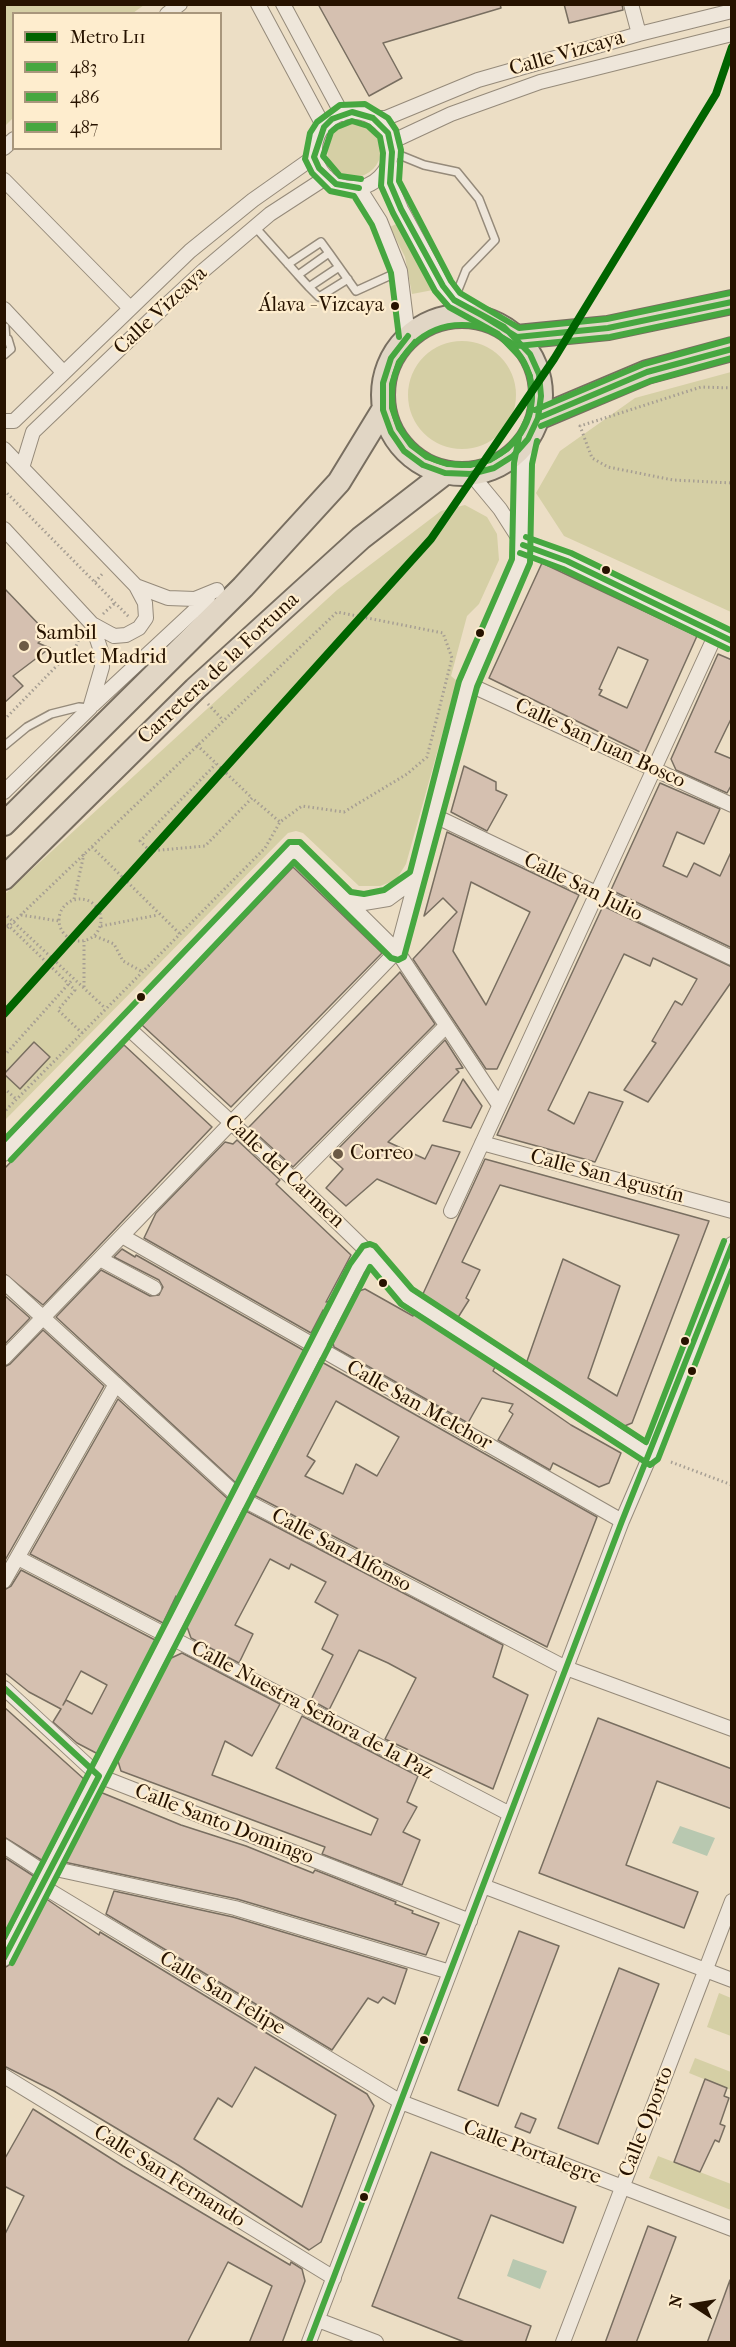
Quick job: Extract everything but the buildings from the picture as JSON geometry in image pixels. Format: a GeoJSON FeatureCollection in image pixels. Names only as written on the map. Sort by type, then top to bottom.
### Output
{"type":"FeatureCollection","features":[{"type":"Feature","properties":{"kind":"main road"},"geometry":{"type":"LineString","coordinates":[[517,337],[608,328],[732,302]]}},
{"type":"Feature","properties":{"kind":"main road"},"geometry":{"type":"LineString","coordinates":[[469,315],[490,320],[517,337],[530,354],[539,374],[542,396],[538,418],[528,439],[513,456],[494,468],[471,474],[445,473],[423,465],[404,451],[391,432],[383,410],[383,383],[391,358],[408,336],[426,324],[447,316],[469,315]]}},
{"type":"Feature","properties":{"kind":"main road"},"geometry":{"type":"LineString","coordinates":[[538,418],[647,372],[732,349]]}},
{"type":"Feature","properties":{"kind":"main road","name":"Carretera de la Fortuna"},"geometry":{"type":"LineString","coordinates":[[4,824],[243,587],[339,482],[383,410]]}},
{"type":"Feature","properties":{"kind":"main road","name":"Carretera de la Fortuna"},"geometry":{"type":"LineString","coordinates":[[4,878],[195,689],[389,514],[445,473]]}},
{"type":"Feature","properties":{"kind":"street"},"geometry":{"type":"LineString","coordinates":[[258,4],[324,127]]}},
{"type":"Feature","properties":{"kind":"street"},"geometry":{"type":"LineString","coordinates":[[283,4],[342,114]]}},
{"type":"Feature","properties":{"kind":"street"},"geometry":{"type":"LineString","coordinates":[[631,4],[639,34]]}},
{"type":"Feature","properties":{"kind":"street","name":"Calle Vizcaya"},"geometry":{"type":"LineString","coordinates":[[373,117],[386,118],[478,80],[639,34],[732,11]]}},
{"type":"Feature","properties":{"kind":"street","name":"Calle Vizcaya"},"geometry":{"type":"LineString","coordinates":[[391,152],[451,114],[540,82],[732,34]]}},
{"type":"Feature","properties":{"kind":"street"},"geometry":{"type":"LineString","coordinates":[[391,152],[378,179],[359,188],[336,184],[319,168],[314,156],[324,127],[342,114],[352,112],[373,117],[381,124],[391,152],[390,183],[401,209],[443,286],[454,300],[490,320]]}},
{"type":"Feature","properties":{"kind":"street","name":"Calle Vizcaya"},"geometry":{"type":"LineString","coordinates":[[4,421],[14,421],[130,308],[217,229],[314,156]]}},
{"type":"Feature","properties":{"kind":"street","name":"Calle Vizcaya"},"geometry":{"type":"LineString","coordinates":[[22,468],[33,432],[204,270],[255,227],[327,177]]}},
{"type":"Feature","properties":{"kind":"street"},"geometry":{"type":"LineString","coordinates":[[4,180],[130,308]]}},
{"type":"Feature","properties":{"kind":"street"},"geometry":{"type":"LineString","coordinates":[[359,188],[380,221],[400,271],[408,336]]}},
{"type":"Feature","properties":{"kind":"street"},"geometry":{"type":"LineString","coordinates":[[7,321],[63,372]]}},
{"type":"Feature","properties":{"kind":"street"},"geometry":{"type":"LineString","coordinates":[[4,1358],[397,951],[435,816],[468,684],[521,561],[523,463],[528,439]]}},
{"type":"Feature","properties":{"kind":"street"},"geometry":{"type":"LineString","coordinates":[[4,449],[136,586],[145,603],[146,618],[139,628],[126,635],[114,636],[92,624],[4,529]]}},
{"type":"Feature","properties":{"kind":"street"},"geometry":{"type":"LineString","coordinates":[[471,474],[500,509],[523,545],[567,561],[732,641]]}},
{"type":"Feature","properties":{"kind":"street"},"geometry":{"type":"LineString","coordinates":[[136,586],[168,598],[195,599],[217,590],[243,587]]}},
{"type":"Feature","properties":{"kind":"street"},"geometry":{"type":"LineString","coordinates":[[4,792],[217,590]]}},
{"type":"Feature","properties":{"kind":"street"},"geometry":{"type":"LineString","coordinates":[[90,708],[102,667],[101,651],[92,624]]}},
{"type":"Feature","properties":{"kind":"street"},"geometry":{"type":"LineString","coordinates":[[451,1211],[716,634]]}},
{"type":"Feature","properties":{"kind":"street","name":"Calle San Juan Bosco"},"geometry":{"type":"LineString","coordinates":[[468,684],[732,805]]}},
{"type":"Feature","properties":{"kind":"street","name":"Calle San Julio"},"geometry":{"type":"LineString","coordinates":[[435,816],[732,958]]}},
{"type":"Feature","properties":{"kind":"street"},"geometry":{"type":"LineString","coordinates":[[4,1154],[294,849],[397,951],[499,1106]]}},
{"type":"Feature","properties":{"kind":"street"},"geometry":{"type":"LineString","coordinates":[[346,901],[364,903],[388,899],[418,877]]}},
{"type":"Feature","properties":{"kind":"street"},"geometry":{"type":"LineString","coordinates":[[294,1180],[446,1026]]}},
{"type":"Feature","properties":{"kind":"street","name":"Calle del Carmen"},"geometry":{"type":"LineString","coordinates":[[127,1027],[294,1180],[369,1253],[406,1296],[650,1456]]}},
{"type":"Feature","properties":{"kind":"street","name":"Calle San Agustín"},"geometry":{"type":"LineString","coordinates":[[482,1143],[732,1211]]}},
{"type":"Feature","properties":{"kind":"street","name":"Calle San Melchor"},"geometry":{"type":"LineString","coordinates":[[122,1236],[622,1521]]}},
{"type":"Feature","properties":{"kind":"street"},"geometry":{"type":"LineString","coordinates":[[309,2343],[622,1521],[650,1456],[732,1244]]}},
{"type":"Feature","properties":{"kind":"street"},"geometry":{"type":"LineString","coordinates":[[4,1959],[358,1268],[369,1253]]}},
{"type":"Feature","properties":{"kind":"street"},"geometry":{"type":"LineString","coordinates":[[100,1259],[154,1288]]}},
{"type":"Feature","properties":{"kind":"street","name":"Calle San Alfonso"},"geometry":{"type":"LineString","coordinates":[[4,1282],[240,1498],[566,1668],[732,1729]]}},
{"type":"Feature","properties":{"kind":"street"},"geometry":{"type":"LineString","coordinates":[[4,1581],[116,1384]]}},
{"type":"Feature","properties":{"kind":"street","name":"Calle Nuestra Señora de la Paz"},"geometry":{"type":"LineString","coordinates":[[18,1558],[510,1814]]}},
{"type":"Feature","properties":{"kind":"street","name":"Calle Santo Domingo"},"geometry":{"type":"LineString","coordinates":[[4,1688],[99,1776],[470,1921]]}},
{"type":"Feature","properties":{"kind":"street","name":"Calle San Felipe"},"geometry":{"type":"LineString","coordinates":[[4,1846],[47,1876],[401,2102]]}},
{"type":"Feature","properties":{"kind":"street"},"geometry":{"type":"LineString","coordinates":[[47,1876],[234,1908],[450,1972]]}},
{"type":"Feature","properties":{"kind":"street"},"geometry":{"type":"LineString","coordinates":[[483,1886],[732,1980]]}},
{"type":"Feature","properties":{"kind":"street","name":"Calle Oporto"},"geometry":{"type":"LineString","coordinates":[[563,2343],[732,1901]]}},
{"type":"Feature","properties":{"kind":"street","name":"Calle San Fernando"},"geometry":{"type":"LineString","coordinates":[[4,2076],[334,2278]]}},
{"type":"Feature","properties":{"kind":"street","name":"Calle Portalegre"},"geometry":{"type":"LineString","coordinates":[[401,2102],[732,2229]]}},
{"type":"Feature","properties":{"kind":"street"},"geometry":{"type":"LineString","coordinates":[[318,2320],[376,2343]]}},
{"type":"Feature","properties":{"kind":"lane"},"geometry":{"type":"LineString","coordinates":[[391,152],[423,165],[457,172],[479,199],[495,240],[466,270],[454,300]]}},
{"type":"Feature","properties":{"kind":"lane"},"geometry":{"type":"LineString","coordinates":[[255,227],[319,297],[348,279]]}},
{"type":"Feature","properties":{"kind":"lane"},"geometry":{"type":"LineString","coordinates":[[288,264],[321,242],[356,291],[400,271]]}},
{"type":"Feature","properties":{"kind":"lane"},"geometry":{"type":"LineString","coordinates":[[298,275],[329,253]]}},
{"type":"Feature","properties":{"kind":"lane"},"geometry":{"type":"LineString","coordinates":[[309,287],[339,267]]}},
{"type":"Feature","properties":{"kind":"lane"},"geometry":{"type":"LineString","coordinates":[[4,355],[11,349],[6,340],[7,321]]}},
{"type":"Feature","properties":{"kind":"lane"},"geometry":{"type":"LineString","coordinates":[[4,746],[27,727],[51,714],[79,707],[90,708]]}},
{"type":"Feature","properties":{"kind":"path"},"geometry":{"type":"LineString","coordinates":[[732,388],[701,387],[580,426],[592,458],[608,467],[673,480],[732,483]]}},
{"type":"Feature","properties":{"kind":"path"},"geometry":{"type":"LineString","coordinates":[[4,490],[139,628]]}},
{"type":"Feature","properties":{"kind":"path"},"geometry":{"type":"LineString","coordinates":[[4,720],[76,646],[79,638],[92,624],[115,603]]}},
{"type":"Feature","properties":{"kind":"path"},"geometry":{"type":"LineString","coordinates":[[4,931],[337,612],[443,633],[452,658],[427,757],[407,774]]}},
{"type":"Feature","properties":{"kind":"path"},"geometry":{"type":"LineString","coordinates":[[195,689],[222,720]]}},
{"type":"Feature","properties":{"kind":"path"},"geometry":{"type":"LineString","coordinates":[[196,745],[280,822]]}},
{"type":"Feature","properties":{"kind":"path"},"geometry":{"type":"LineString","coordinates":[[150,851],[140,841],[216,764]]}},
{"type":"Feature","properties":{"kind":"path"},"geometry":{"type":"LineString","coordinates":[[97,907],[150,851],[205,846],[252,798]]}},
{"type":"Feature","properties":{"kind":"path"},"geometry":{"type":"LineString","coordinates":[[91,846],[180,934]]}},
{"type":"Feature","properties":{"kind":"path"},"geometry":{"type":"LineString","coordinates":[[74,899],[84,854]]}},
{"type":"Feature","properties":{"kind":"path"},"geometry":{"type":"LineString","coordinates":[[74,899],[87,899],[97,907],[101,916],[101,926],[94,936],[84,941],[72,939],[63,932],[59,921],[63,907],[74,899]]}},
{"type":"Feature","properties":{"kind":"path"},"geometry":{"type":"LineString","coordinates":[[4,913],[11,924],[75,990],[58,1010],[82,1033]]}},
{"type":"Feature","properties":{"kind":"path"},"geometry":{"type":"LineString","coordinates":[[21,915],[59,921]]}},
{"type":"Feature","properties":{"kind":"path"},"geometry":{"type":"LineString","coordinates":[[101,926],[159,915]]}},
{"type":"Feature","properties":{"kind":"path"},"geometry":{"type":"LineString","coordinates":[[4,921],[11,924],[106,1009]]}},
{"type":"Feature","properties":{"kind":"path"},"geometry":{"type":"LineString","coordinates":[[94,936],[114,944],[123,961],[143,972]]}},
{"type":"Feature","properties":{"kind":"path"},"geometry":{"type":"LineString","coordinates":[[84,941],[84,988]]}},
{"type":"Feature","properties":{"kind":"path"},"geometry":{"type":"LineString","coordinates":[[4,1056],[73,979]]}},
{"type":"Feature","properties":{"kind":"path"},"geometry":{"type":"LineString","coordinates":[[4,1112],[62,1054]]}},
{"type":"Feature","properties":{"kind":"path"},"geometry":{"type":"LineString","coordinates":[[6,1091],[16,1100]]}},
{"type":"Feature","properties":{"kind":"path"},"geometry":{"type":"LineString","coordinates":[[671,1462],[732,1485]]}},
{"type":"Feature","properties":{"kind":"shaded area"},"geometry":{"type":"Polygon","coordinates":[[[5,4],[144,5],[134,12],[12,12],[12,119],[5,126],[5,4]]]}},
{"type":"Feature","properties":{"kind":"shaded area"},"geometry":{"type":"Polygon","coordinates":[[[354,123],[364,125],[373,131],[379,140],[381,150],[379,160],[373,169],[364,175],[354,177],[344,175],[335,169],[329,160],[327,150],[329,140],[335,131],[344,125],[354,123]]]}},
{"type":"Feature","properties":{"kind":"shaded area"},"geometry":{"type":"Polygon","coordinates":[[[398,223],[433,290],[412,294],[405,257],[390,227],[398,223]]]}},
{"type":"Feature","properties":{"kind":"shaded area"},"geometry":{"type":"Polygon","coordinates":[[[462,341],[483,345],[500,357],[512,374],[516,395],[512,416],[500,433],[483,445],[462,449],[441,445],[424,433],[412,416],[408,395],[412,374],[424,357],[441,345],[462,341]]]}},
{"type":"Feature","properties":{"kind":"shaded area"},"geometry":{"type":"Polygon","coordinates":[[[732,372],[731,612],[564,536],[536,493],[560,451],[635,398],[732,372]]]}},
{"type":"Feature","properties":{"kind":"shaded area"},"geometry":{"type":"Polygon","coordinates":[[[465,505],[487,517],[497,534],[499,560],[479,604],[467,616],[451,676],[457,681],[406,864],[396,880],[380,886],[359,886],[303,833],[296,831],[288,833],[5,1120],[5,894],[337,590],[441,511],[465,505]]]}},
{"type":"Feature","properties":{"kind":"shaded area"},"geometry":{"type":"Polygon","coordinates":[[[680,1826],[715,1838],[707,1856],[672,1843],[680,1826]]]}},
{"type":"Feature","properties":{"kind":"shaded area"},"geometry":{"type":"Polygon","coordinates":[[[719,1993],[731,1998],[731,2036],[707,2027],[719,1993]]]}},
{"type":"Feature","properties":{"kind":"shaded area"},"geometry":{"type":"Polygon","coordinates":[[[695,2058],[731,2072],[731,2090],[689,2073],[695,2058]]]}},
{"type":"Feature","properties":{"kind":"shaded area"},"geometry":{"type":"Polygon","coordinates":[[[658,2156],[731,2184],[731,2210],[649,2178],[658,2156]]]}},
{"type":"Feature","properties":{"kind":"shaded area"},"geometry":{"type":"Polygon","coordinates":[[[513,2259],[547,2271],[540,2289],[507,2276],[513,2259]]]}},
{"type":"Feature","properties":{"kind":"metro line","name":"L11"},"geometry":{"type":"LineString","coordinates":[[4,1014],[431,539],[554,359],[716,94],[732,47]]}},
{"type":"Feature","properties":{"kind":"transit line","name":"487"},"geometry":{"type":"LineString","coordinates":[[399,337],[391,273],[372,225],[354,196],[330,191],[312,173],[305,159],[310,133],[317,122],[340,105],[365,104],[388,118],[396,130],[401,150],[399,181],[451,281],[460,293],[519,328],[607,319],[730,293]]}},
{"type":"Feature","properties":{"kind":"transit line","name":"483"},"geometry":{"type":"LineString","coordinates":[[359,188],[336,184],[319,168],[314,157],[324,127],[332,119],[352,112],[373,118],[388,133],[392,152],[390,183],[401,209],[443,286],[454,300],[504,327],[530,354],[539,374],[541,396],[538,418],[528,439],[513,456],[494,468],[471,474],[445,473],[423,465],[404,451],[391,432],[383,410],[383,383],[391,358],[408,336]]}},
{"type":"Feature","properties":{"kind":"transit line","name":"486"},"geometry":{"type":"LineString","coordinates":[[361,179],[340,176],[323,156],[331,132],[352,121],[368,126],[380,137],[383,153],[381,186],[435,291],[449,307],[498,334],[522,359],[530,376],[532,396],[529,415],[520,434],[507,449],[490,460],[470,465],[447,464],[427,457],[411,445],[399,428],[392,408],[392,384],[399,362],[415,342]]}},
{"type":"Feature","properties":{"kind":"transit line","name":"483"},"geometry":{"type":"LineString","coordinates":[[480,314],[517,337],[608,328],[732,302]]}},
{"type":"Feature","properties":{"kind":"transit line","name":"486"},"geometry":{"type":"LineString","coordinates":[[475,322],[517,346],[610,337],[732,311]]}},
{"type":"Feature","properties":{"kind":"transit line","name":"487"},"geometry":{"type":"LineString","coordinates":[[462,325],[489,330],[512,345],[527,368],[532,395],[527,422],[512,445],[489,460],[462,465],[435,460],[412,445],[397,422],[392,395],[397,368],[412,345],[435,330],[462,325]]}},
{"type":"Feature","properties":{"kind":"transit line","name":"487"},"geometry":{"type":"LineString","coordinates":[[535,410],[644,364],[730,340]]}},
{"type":"Feature","properties":{"kind":"transit line","name":"483"},"geometry":{"type":"LineString","coordinates":[[538,418],[647,372],[732,349]]}},
{"type":"Feature","properties":{"kind":"transit line","name":"486"},"geometry":{"type":"LineString","coordinates":[[541,426],[650,381],[732,358]]}},
{"type":"Feature","properties":{"kind":"transit line","name":"487"},"geometry":{"type":"LineString","coordinates":[[4,1140],[289,842],[300,842],[351,892],[364,894],[384,890],[410,872],[459,681],[512,559],[514,463],[519,437]]}},
{"type":"Feature","properties":{"kind":"transit line","name":"486"},"geometry":{"type":"LineString","coordinates":[[11,1160],[294,862],[391,958],[398,960],[404,957],[477,687],[530,563],[532,464],[537,441]]}},
{"type":"Feature","properties":{"kind":"transit line","name":"487"},"geometry":{"type":"LineString","coordinates":[[526,537],[571,553],[732,631]]}},
{"type":"Feature","properties":{"kind":"transit line","name":"483"},"geometry":{"type":"LineString","coordinates":[[523,545],[567,561],[732,641]]}},
{"type":"Feature","properties":{"kind":"transit line","name":"486"},"geometry":{"type":"LineString","coordinates":[[520,553],[563,569],[728,649]]}},
{"type":"Feature","properties":{"kind":"transit line","name":"487"},"geometry":{"type":"LineString","coordinates":[[4,1938],[350,1264],[363,1246],[370,1244],[375,1246],[412,1289],[646,1442],[724,1241]]}},
{"type":"Feature","properties":{"kind":"transit line","name":"483"},"geometry":{"type":"LineString","coordinates":[[309,2342],[622,1521],[732,1245]]}},
{"type":"Feature","properties":{"kind":"transit line","name":"486"},"geometry":{"type":"LineString","coordinates":[[12,1963],[370,1267],[401,1304],[650,1465],[658,1459],[732,1270]]}},
{"type":"Feature","properties":{"kind":"transit line","name":"483"},"geometry":{"type":"LineString","coordinates":[[4,1688],[99,1776],[4,1958]]}},
{"type":"Feature","properties":{"kind":"place","name":"Álava - Vizcaya"},"geometry":{"type":"Point","coordinates":[395,306]}},
{"type":"Feature","properties":{"kind":"place","name":"Sambil Outlet Madrid"},"geometry":{"type":"Point","coordinates":[24,646]}},
{"type":"Feature","properties":{"kind":"place","name":"Correo"},"geometry":{"type":"Point","coordinates":[338,1154]}}]}
